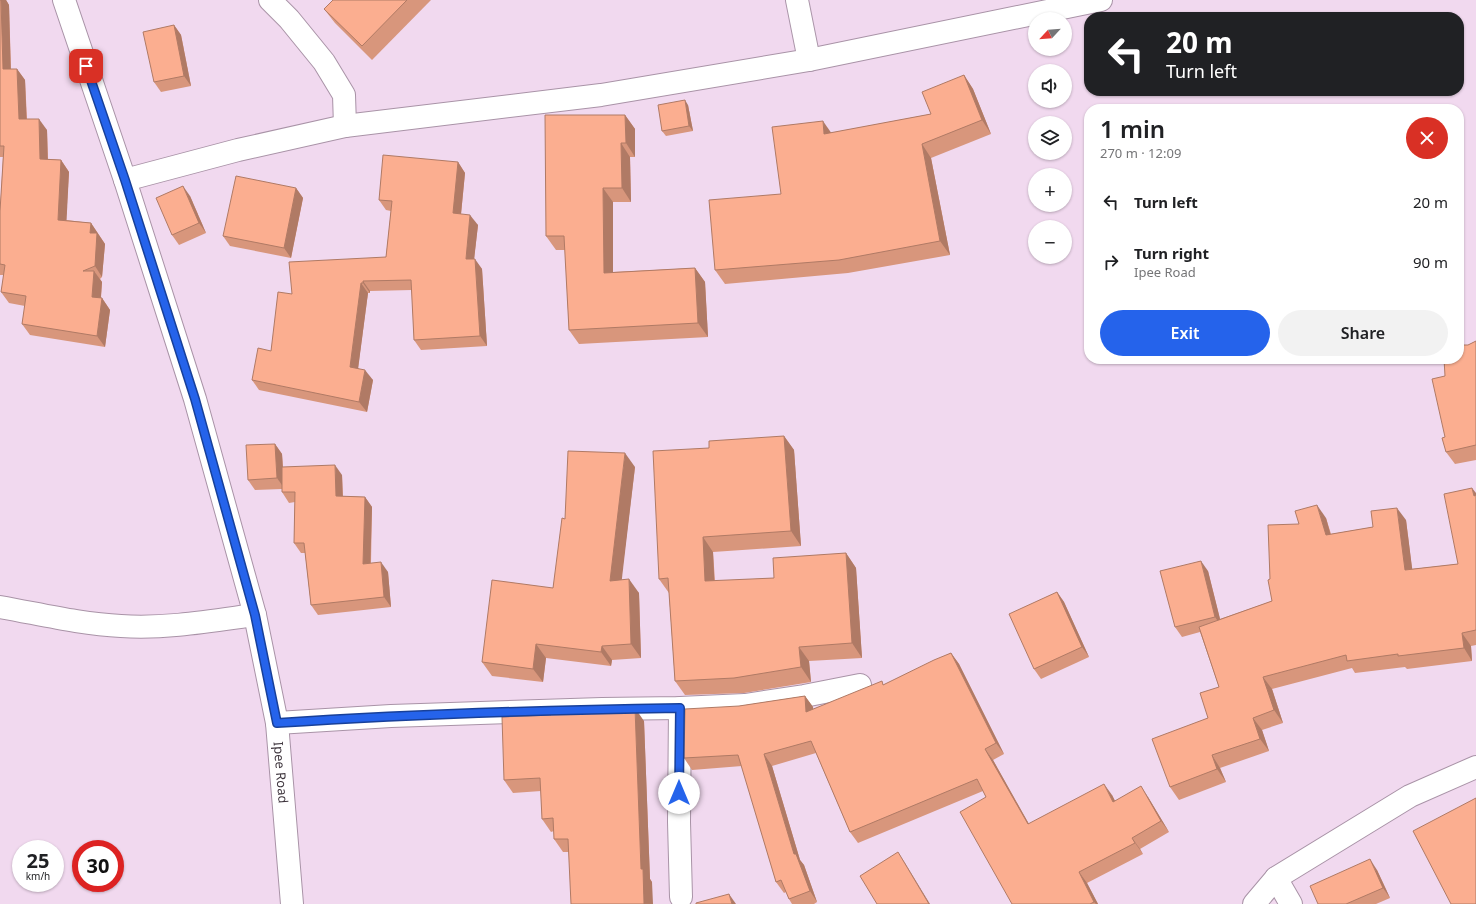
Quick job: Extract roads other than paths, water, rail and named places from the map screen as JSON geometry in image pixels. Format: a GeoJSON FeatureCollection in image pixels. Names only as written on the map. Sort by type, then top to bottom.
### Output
{"type":"FeatureCollection","features":[{"type":"Feature","properties":{"kind":"street","name":"Ipee Road"},"geometry":{"type":"LineString","coordinates":[[64,0],[125,180],[195,399],[255,615],[277,723],[292,904]]}},
{"type":"Feature","properties":{"kind":"street"},"geometry":{"type":"LineString","coordinates":[[270,0],[289,19],[324,62],[344,95],[346,126]]}},
{"type":"Feature","properties":{"kind":"street"},"geometry":{"type":"LineString","coordinates":[[797,0],[809,60]]}},
{"type":"Feature","properties":{"kind":"street"},"geometry":{"type":"LineString","coordinates":[[125,180],[238,150],[346,126],[601,95],[809,60],[1093,1]]}},
{"type":"Feature","properties":{"kind":"street"},"geometry":{"type":"LineString","coordinates":[[0,607],[77,621],[121,626],[185,625],[255,615]]}},
{"type":"Feature","properties":{"kind":"street"},"geometry":{"type":"LineString","coordinates":[[277,723],[391,716],[745,705],[804,696],[860,685]]}},
{"type":"Feature","properties":{"kind":"street"},"geometry":{"type":"LineString","coordinates":[[680,708],[679,822],[681,898]]}},
{"type":"Feature","properties":{"kind":"street"},"geometry":{"type":"LineString","coordinates":[[1254,904],[1276,878],[1410,796],[1476,768]]}},
{"type":"Feature","properties":{"kind":"street"},"geometry":{"type":"LineString","coordinates":[[1276,878],[1291,904]]}}]}
